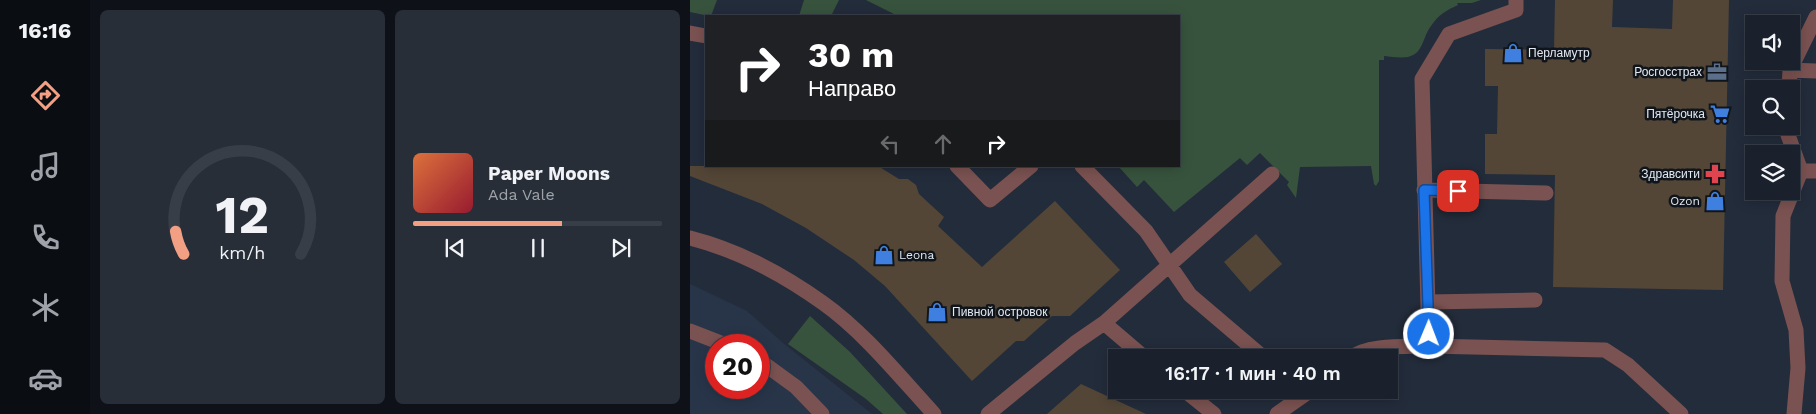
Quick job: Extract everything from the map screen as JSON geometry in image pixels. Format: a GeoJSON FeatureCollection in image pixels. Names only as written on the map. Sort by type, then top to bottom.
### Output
{"type":"FeatureCollection","features":[{"type":"Feature","properties":{"kind":"lane"},"geometry":{"type":"LineString","coordinates":[[1429,346],[1422,79],[1449,34],[1516,10],[1516,0]]}},
{"type":"Feature","properties":{"kind":"lane"},"geometry":{"type":"LineString","coordinates":[[1800,50],[1816,17]]}},
{"type":"Feature","properties":{"kind":"lane"},"geometry":{"type":"LineString","coordinates":[[690,33],[705,36]]}},
{"type":"Feature","properties":{"kind":"lane"},"geometry":{"type":"LineString","coordinates":[[1789,80],[1790,70],[1816,71]]}},
{"type":"Feature","properties":{"kind":"lane"},"geometry":{"type":"LineString","coordinates":[[1788,135],[1809,171],[1783,216],[1782,282],[1796,330],[1798,368],[1794,414]]}},
{"type":"Feature","properties":{"kind":"lane"},"geometry":{"type":"LineString","coordinates":[[957,167],[990,200],[1029,167]]}},
{"type":"Feature","properties":{"kind":"lane"},"geometry":{"type":"LineString","coordinates":[[1083,167],[1146,231],[1190,295],[1253,349]]}},
{"type":"Feature","properties":{"kind":"lane"},"geometry":{"type":"LineString","coordinates":[[988,414],[1075,343],[1104,323],[1272,174]]}},
{"type":"Feature","properties":{"kind":"lane"},"geometry":{"type":"LineString","coordinates":[[1424,190],[1546,193]]}},
{"type":"Feature","properties":{"kind":"lane"},"geometry":{"type":"LineString","coordinates":[[690,238],[754,261],[824,304],[868,344],[934,414]]}},
{"type":"Feature","properties":{"kind":"lane"},"geometry":{"type":"LineString","coordinates":[[1429,302],[1535,300]]}},
{"type":"Feature","properties":{"kind":"lane"},"geometry":{"type":"LineString","coordinates":[[1104,323],[1134,349]]}},
{"type":"Feature","properties":{"kind":"lane"},"geometry":{"type":"LineString","coordinates":[[690,331],[705,337]]}},
{"type":"Feature","properties":{"kind":"lane"},"geometry":{"type":"LineString","coordinates":[[1378,349],[1429,346],[1605,350],[1628,364],[1681,414]]}},
{"type":"Feature","properties":{"kind":"lane"},"geometry":{"type":"LineString","coordinates":[[770,368],[796,387],[822,414]]}},
{"type":"Feature","properties":{"kind":"lane"},"geometry":{"type":"LineString","coordinates":[[1195,399],[1214,414]]}},
{"type":"Feature","properties":{"kind":"lane"},"geometry":{"type":"LineString","coordinates":[[1277,414],[1297,399]]}},
{"type":"Feature","properties":{"kind":"shaded area"},"geometry":{"type":"Polygon","coordinates":[[[690,284],[747,311],[783,343],[872,414],[690,414],[690,284]]]}},
{"type":"Feature","properties":{"kind":"green space"},"geometry":{"type":"Polygon","coordinates":[[[690,0],[717,0],[711,15],[690,12],[690,0]]]}},
{"type":"Feature","properties":{"kind":"green space"},"geometry":{"type":"Polygon","coordinates":[[[804,0],[839,0],[832,15],[799,15],[804,0]]]}},
{"type":"Feature","properties":{"kind":"green space"},"geometry":{"type":"Polygon","coordinates":[[[866,0],[1481,0],[1472,3],[1457,3],[1458,5],[1446,11],[1434,22],[1420,49],[1413,55],[1408,57],[1384,56],[1384,60],[1379,60],[1379,181],[1376,186],[1371,166],[1300,167],[1296,198],[1287,185],[1289,182],[1260,153],[1247,165],[1240,158],[1174,212],[1144,180],[1137,187],[1119,167],[1180,167],[1180,15],[896,15],[866,0]]]}},
{"type":"Feature","properties":{"kind":"green space"},"geometry":{"type":"Polygon","coordinates":[[[810,316],[850,352],[907,414],[883,414],[866,399],[788,344],[810,316]]]}},
{"type":"Feature","properties":{"kind":"building"},"geometry":{"type":"Polygon","coordinates":[[[1555,0],[1613,0],[1612,27],[1672,29],[1673,0],[1729,0],[1723,290],[1553,287],[1555,175],[1485,174],[1485,134],[1497,134],[1498,86],[1485,86],[1485,49],[1554,50],[1555,0]]]}},
{"type":"Feature","properties":{"kind":"building"},"geometry":{"type":"Polygon","coordinates":[[[690,166],[880,167],[899,179],[908,179],[916,185],[919,194],[944,217],[938,226],[982,267],[1055,201],[1120,270],[1070,316],[1052,316],[1024,341],[1016,341],[972,381],[885,286],[854,260],[806,228],[762,204],[690,176],[690,166]]]}},
{"type":"Feature","properties":{"kind":"building"},"geometry":{"type":"Polygon","coordinates":[[[1256,234],[1282,264],[1250,292],[1224,262],[1256,234]]]}},
{"type":"Feature","properties":{"kind":"building"},"geometry":{"type":"Polygon","coordinates":[[[1081,384],[1108,396],[1108,399],[1114,399],[1146,414],[1047,414],[1081,384]]]}},
{"type":"Feature","properties":{"kind":"place","name":"Перламутр"},"geometry":{"type":"Point","coordinates":[1513,53]}},
{"type":"Feature","properties":{"kind":"place","name":"Росгосстрах"},"geometry":{"type":"Point","coordinates":[1717,72]}},
{"type":"Feature","properties":{"kind":"place","name":"Пятёрочка"},"geometry":{"type":"Point","coordinates":[1720,114]}},
{"type":"Feature","properties":{"kind":"place","name":"Здравсити"},"geometry":{"type":"Point","coordinates":[1715,174]}},
{"type":"Feature","properties":{"kind":"place","name":"Ozon"},"geometry":{"type":"Point","coordinates":[1715,201]}},
{"type":"Feature","properties":{"kind":"place","name":"Leona"},"geometry":{"type":"Point","coordinates":[884,255]}},
{"type":"Feature","properties":{"kind":"place","name":"Пивной островок"},"geometry":{"type":"Point","coordinates":[937,312]}},
{"type":"Feature","properties":{"kind":"route"},"geometry":{"type":"LineString","coordinates":[[1429,334],[1424,190],[1458,191]]}}]}
